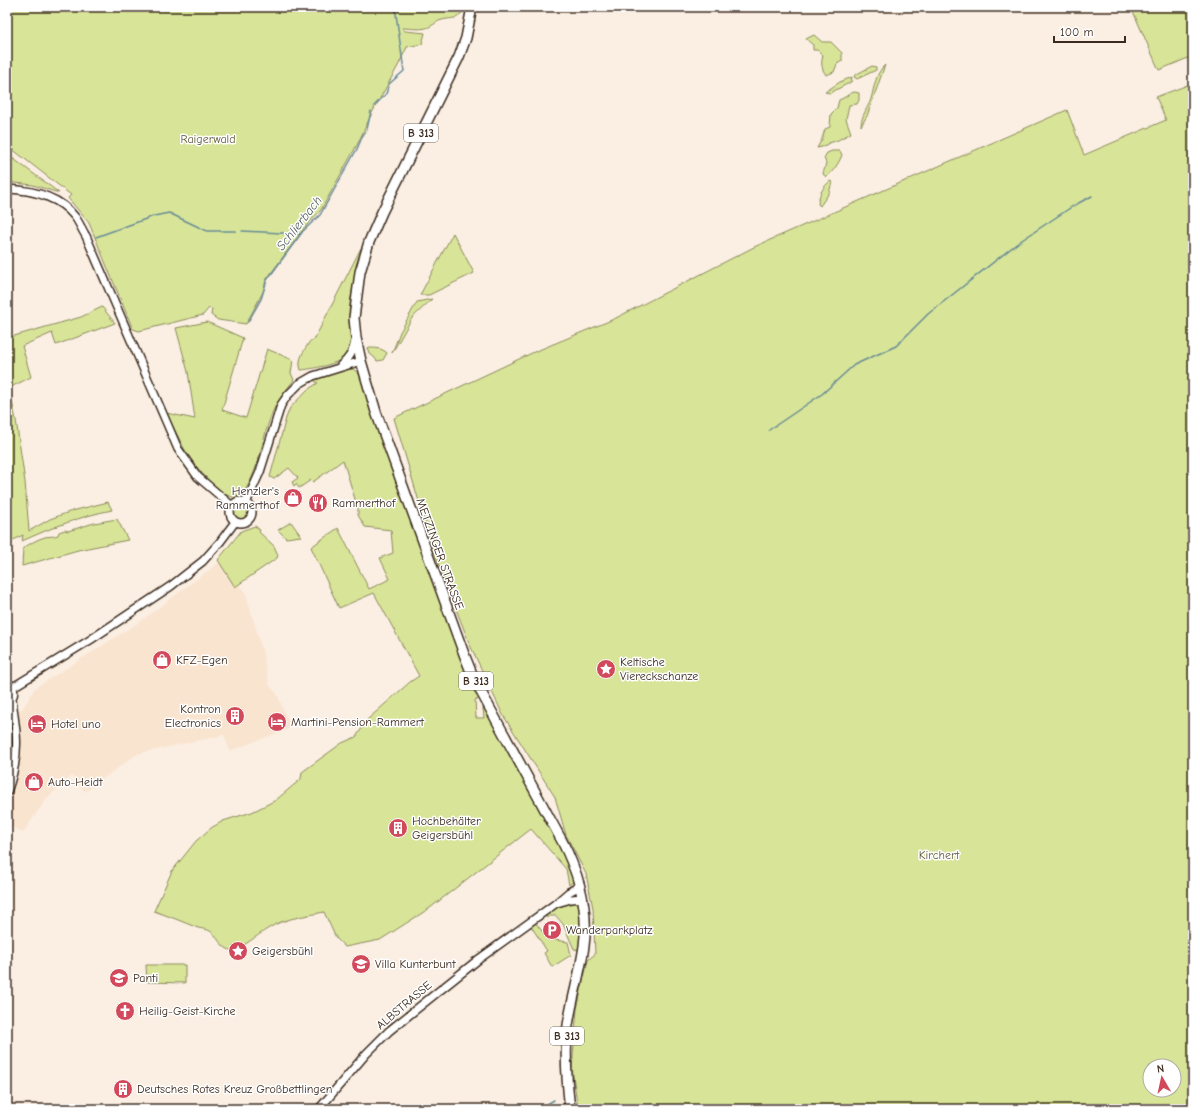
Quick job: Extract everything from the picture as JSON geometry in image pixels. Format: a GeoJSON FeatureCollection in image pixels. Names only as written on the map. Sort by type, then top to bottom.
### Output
{"type":"FeatureCollection","features":[{"type":"Feature","properties":{"kind":"main road","name":"METZINGER STRASSE"},"geometry":{"type":"LineString","coordinates":[[472,7],[466,38],[459,57],[382,212],[364,256],[360,272],[354,318],[356,338],[361,361],[376,412],[464,654],[474,679],[572,861],[580,886],[583,898],[585,938],[566,1045],[566,1074],[570,1109]]}},
{"type":"Feature","properties":{"kind":"street"},"geometry":{"type":"LineString","coordinates":[[7,189],[31,192],[48,197],[60,203],[75,217],[86,236],[178,450],[198,477],[232,506]]}},
{"type":"Feature","properties":{"kind":"street"},"geometry":{"type":"LineString","coordinates":[[336,368],[348,359],[353,351],[356,338]]}},
{"type":"Feature","properties":{"kind":"street"},"geometry":{"type":"LineString","coordinates":[[246,503],[260,472],[281,405],[288,395],[299,384],[313,376],[361,361]]}},
{"type":"Feature","properties":{"kind":"street"},"geometry":{"type":"LineString","coordinates":[[237,502],[246,503],[251,508],[250,518],[245,523],[235,522],[232,520],[230,513],[232,506],[237,502]]}},
{"type":"Feature","properties":{"kind":"street"},"geometry":{"type":"LineString","coordinates":[[7,792],[13,772],[16,753],[16,735],[9,701],[14,692],[10,684],[90,640],[176,582],[202,561],[220,542],[235,522]]}},
{"type":"Feature","properties":{"kind":"street","name":"ALBSTRASSE"},"geometry":{"type":"LineString","coordinates":[[319,1109],[366,1054],[389,1031],[479,958],[555,904],[569,892],[580,886]]}},
{"type":"Feature","properties":{"kind":"street","name":"ALBSTRASSE"},"geometry":{"type":"LineString","coordinates":[[555,904],[571,899],[583,898]]}},
{"type":"Feature","properties":{"kind":"shaded area"},"geometry":{"type":"Polygon","coordinates":[[[222,560],[246,594],[262,650],[270,687],[276,692],[291,728],[230,751],[224,735],[137,754],[85,792],[72,776],[47,798],[23,833],[7,824],[7,712],[9,714],[23,708],[35,688],[141,621],[222,560]]]}},
{"type":"Feature","properties":{"kind":"green space","name":"Raigerwald"},"geometry":{"type":"Polygon","coordinates":[[[7,7],[463,7],[460,15],[456,18],[440,20],[428,28],[402,28],[405,31],[425,33],[422,44],[407,47],[357,145],[321,210],[305,227],[266,280],[263,292],[246,324],[218,320],[211,315],[212,309],[209,308],[203,315],[139,331],[133,329],[132,327],[89,223],[68,198],[71,195],[7,145],[7,7]]]}},
{"type":"Feature","properties":{"kind":"green space"},"geometry":{"type":"Polygon","coordinates":[[[1131,7],[1193,7],[1193,56],[1159,70],[1131,7]]]}},
{"type":"Feature","properties":{"kind":"green space"},"geometry":{"type":"Polygon","coordinates":[[[814,35],[822,42],[831,42],[842,53],[842,61],[837,64],[834,72],[826,75],[822,65],[823,55],[817,50],[813,50],[813,45],[806,39],[814,35]]]}},
{"type":"Feature","properties":{"kind":"green space"},"geometry":{"type":"Polygon","coordinates":[[[885,65],[867,116],[861,126],[862,119],[871,99],[877,76],[885,65]]]}},
{"type":"Feature","properties":{"kind":"green space"},"geometry":{"type":"Polygon","coordinates":[[[872,66],[876,67],[876,70],[857,79],[854,77],[855,75],[872,66]]]}},
{"type":"Feature","properties":{"kind":"green space"},"geometry":{"type":"Polygon","coordinates":[[[852,77],[851,82],[830,93],[825,92],[840,82],[852,77]]]}},
{"type":"Feature","properties":{"kind":"green space","name":"Kirchert"},"geometry":{"type":"Polygon","coordinates":[[[1193,83],[1193,1109],[578,1109],[572,1069],[577,1009],[588,960],[595,954],[593,908],[586,874],[566,835],[555,797],[503,715],[470,645],[435,555],[394,418],[534,352],[614,319],[754,247],[1067,110],[1084,155],[1166,120],[1156,97],[1193,83]]]}},
{"type":"Feature","properties":{"kind":"green space"},"geometry":{"type":"Polygon","coordinates":[[[854,92],[859,93],[859,100],[857,104],[849,105],[846,119],[851,133],[817,148],[825,129],[830,127],[831,114],[837,108],[839,100],[854,92]]]}},
{"type":"Feature","properties":{"kind":"green space"},"geometry":{"type":"Polygon","coordinates":[[[832,151],[840,151],[842,155],[836,167],[826,177],[823,174],[826,163],[824,158],[827,153],[832,151]]]}},
{"type":"Feature","properties":{"kind":"green space"},"geometry":{"type":"Polygon","coordinates":[[[7,154],[59,193],[33,185],[7,182],[7,154]]]}},
{"type":"Feature","properties":{"kind":"green space"},"geometry":{"type":"Polygon","coordinates":[[[830,181],[832,182],[829,193],[820,206],[818,204],[820,194],[823,188],[830,181]]]}},
{"type":"Feature","properties":{"kind":"green space"},"geometry":{"type":"Polygon","coordinates":[[[453,233],[474,273],[429,295],[420,295],[453,233]]]}},
{"type":"Feature","properties":{"kind":"green space"},"geometry":{"type":"Polygon","coordinates":[[[361,248],[349,309],[351,342],[349,351],[347,355],[338,361],[319,367],[301,370],[300,362],[302,355],[310,341],[314,340],[361,248]]]}},
{"type":"Feature","properties":{"kind":"green space"},"geometry":{"type":"Polygon","coordinates":[[[432,299],[412,318],[392,353],[400,332],[417,302],[432,299]]]}},
{"type":"Feature","properties":{"kind":"green space"},"geometry":{"type":"Polygon","coordinates":[[[102,307],[115,323],[56,345],[52,333],[22,346],[31,377],[9,388],[16,420],[25,482],[29,531],[50,519],[72,511],[108,502],[112,510],[66,523],[22,541],[23,535],[8,543],[7,338],[81,317],[102,307]]]}},
{"type":"Feature","properties":{"kind":"green space"},"geometry":{"type":"Polygon","coordinates":[[[207,322],[243,338],[222,410],[246,418],[267,349],[293,360],[291,373],[294,380],[275,406],[252,477],[241,496],[236,497],[231,497],[225,494],[209,481],[189,458],[166,413],[195,419],[188,372],[176,328],[207,322]]]}},
{"type":"Feature","properties":{"kind":"green space"},"geometry":{"type":"Polygon","coordinates":[[[368,348],[381,349],[387,353],[383,360],[377,361],[370,354],[368,348]]]}},
{"type":"Feature","properties":{"kind":"green space"},"geometry":{"type":"Polygon","coordinates":[[[353,369],[361,378],[482,698],[475,700],[476,718],[484,718],[483,708],[485,707],[559,841],[573,882],[569,885],[566,869],[531,829],[430,908],[380,940],[345,947],[336,938],[324,912],[297,917],[281,922],[233,951],[224,947],[209,930],[198,928],[154,911],[172,871],[196,841],[211,828],[223,821],[252,812],[276,800],[301,779],[302,772],[342,743],[356,737],[368,719],[410,682],[419,676],[374,593],[339,608],[311,547],[338,528],[369,589],[390,579],[380,558],[393,553],[391,530],[365,527],[358,515],[358,509],[343,460],[313,482],[311,480],[299,488],[296,484],[294,486],[292,482],[298,478],[289,468],[274,479],[270,477],[290,408],[307,390],[318,383],[312,379],[340,370],[353,369]]]}},
{"type":"Feature","properties":{"kind":"green space"},"geometry":{"type":"Polygon","coordinates":[[[241,505],[247,507],[249,513],[247,519],[241,521],[235,519],[233,513],[235,507],[241,505]]]}},
{"type":"Feature","properties":{"kind":"green space"},"geometry":{"type":"Polygon","coordinates":[[[117,519],[128,540],[78,550],[22,566],[23,548],[36,540],[58,535],[59,532],[65,530],[68,531],[94,523],[117,519]]]}},
{"type":"Feature","properties":{"kind":"green space"},"geometry":{"type":"Polygon","coordinates":[[[291,522],[301,536],[286,538],[278,530],[291,522]]]}},
{"type":"Feature","properties":{"kind":"green space"},"geometry":{"type":"Polygon","coordinates":[[[255,526],[260,530],[259,532],[274,546],[278,555],[277,558],[235,587],[218,560],[241,531],[255,526]]]}},
{"type":"Feature","properties":{"kind":"green space"},"geometry":{"type":"Polygon","coordinates":[[[577,901],[582,917],[580,950],[574,949],[563,924],[556,916],[550,916],[547,918],[546,915],[557,905],[577,901]]]}},
{"type":"Feature","properties":{"kind":"green space"},"geometry":{"type":"Polygon","coordinates":[[[535,922],[548,939],[568,942],[571,955],[552,967],[544,953],[547,951],[531,926],[535,922]]]}},
{"type":"Feature","properties":{"kind":"green space"},"geometry":{"type":"Polygon","coordinates":[[[146,965],[185,965],[185,983],[147,982],[146,965]]]}},
{"type":"Feature","properties":{"kind":"waterway","name":"Schlierbach"},"geometry":{"type":"LineString","coordinates":[[374,106],[386,94],[389,84],[404,71],[395,7]]}},
{"type":"Feature","properties":{"kind":"waterway","name":"Schlierbach"},"geometry":{"type":"LineString","coordinates":[[248,322],[261,299],[267,280],[303,231],[320,215],[367,129],[371,111]]}},
{"type":"Feature","properties":{"kind":"waterway"},"geometry":{"type":"LineString","coordinates":[[769,430],[822,394],[854,365],[896,346],[928,314],[1019,242],[1073,206],[1092,196]]}},
{"type":"Feature","properties":{"kind":"waterway"},"geometry":{"type":"LineString","coordinates":[[96,237],[154,216],[169,213],[207,231],[236,231]]}},
{"type":"Feature","properties":{"kind":"waterway"},"geometry":{"type":"LineString","coordinates":[[242,231],[300,234]]}},
{"type":"Feature","properties":{"kind":"waterway"},"geometry":{"type":"LineString","coordinates":[[539,1109],[554,1100]]}},
{"type":"Feature","properties":{"kind":"place","name":"Henzler's Rammerthof"},"geometry":{"type":"Point","coordinates":[293,498]}},
{"type":"Feature","properties":{"kind":"place","name":"Rammerthof"},"geometry":{"type":"Point","coordinates":[318,503]}},
{"type":"Feature","properties":{"kind":"place","name":"KFZ-Egen"},"geometry":{"type":"Point","coordinates":[162,660]}},
{"type":"Feature","properties":{"kind":"place","name":"Keltische Viereckschanze"},"geometry":{"type":"Point","coordinates":[606,669]}},
{"type":"Feature","properties":{"kind":"place","name":"Kontron Electronics"},"geometry":{"type":"Point","coordinates":[235,716]}},
{"type":"Feature","properties":{"kind":"place","name":"Martini-Pension-Rammert"},"geometry":{"type":"Point","coordinates":[277,722]}},
{"type":"Feature","properties":{"kind":"place","name":"Hotel uno"},"geometry":{"type":"Point","coordinates":[37,724]}},
{"type":"Feature","properties":{"kind":"place","name":"Auto-Heidt"},"geometry":{"type":"Point","coordinates":[34,782]}},
{"type":"Feature","properties":{"kind":"place","name":"Hochbehälter Geigersbühl"},"geometry":{"type":"Point","coordinates":[398,828]}},
{"type":"Feature","properties":{"kind":"place","name":"Wanderparkplatz"},"geometry":{"type":"Point","coordinates":[552,930]}},
{"type":"Feature","properties":{"kind":"place","name":"Geigersbühl"},"geometry":{"type":"Point","coordinates":[238,951]}},
{"type":"Feature","properties":{"kind":"place","name":"Villa Kunterbunt"},"geometry":{"type":"Point","coordinates":[361,964]}},
{"type":"Feature","properties":{"kind":"place","name":"Panti"},"geometry":{"type":"Point","coordinates":[119,978]}},
{"type":"Feature","properties":{"kind":"place","name":"Heilig-Geist-Kirche"},"geometry":{"type":"Point","coordinates":[125,1011]}},
{"type":"Feature","properties":{"kind":"place","name":"Deutsches Rotes Kreuz Großbettlingen"},"geometry":{"type":"Point","coordinates":[123,1089]}}]}
